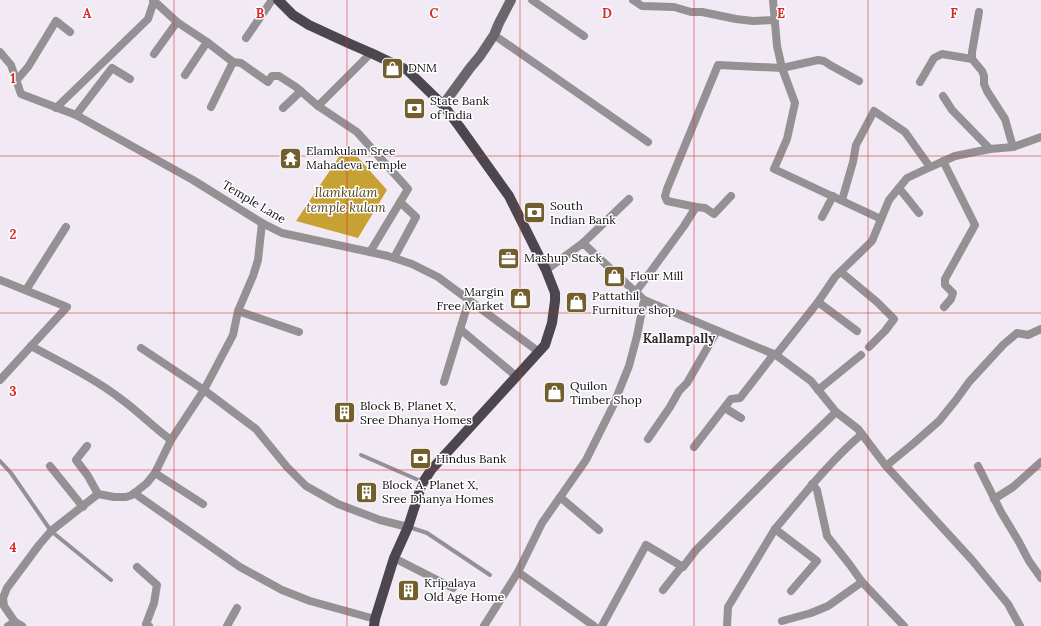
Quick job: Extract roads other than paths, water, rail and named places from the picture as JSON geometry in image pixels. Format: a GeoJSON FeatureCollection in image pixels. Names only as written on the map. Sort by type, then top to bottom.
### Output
{"type":"FeatureCollection","features":[{"type":"Feature","properties":{"kind":"main road"},"geometry":{"type":"LineString","coordinates":[[278,0],[293,15],[309,25],[371,52],[406,70],[443,105],[509,196],[546,270],[555,292],[552,323],[545,345],[431,470],[423,482],[408,527],[394,558],[375,623]]}},
{"type":"Feature","properties":{"kind":"street"},"geometry":{"type":"LineString","coordinates":[[56,108],[148,19],[154,0],[177,22],[233,62],[241,63],[268,82],[272,76],[279,76],[296,87],[318,106],[357,132],[408,189],[370,252]]}},
{"type":"Feature","properties":{"kind":"street"},"geometry":{"type":"LineString","coordinates":[[246,38],[272,0]]}},
{"type":"Feature","properties":{"kind":"street"},"geometry":{"type":"LineString","coordinates":[[443,105],[494,35],[511,0]]}},
{"type":"Feature","properties":{"kind":"street"},"geometry":{"type":"LineString","coordinates":[[532,0],[584,36]]}},
{"type":"Feature","properties":{"kind":"street"},"geometry":{"type":"LineString","coordinates":[[633,0],[642,6],[674,7],[691,12],[702,12],[736,20],[775,20]]}},
{"type":"Feature","properties":{"kind":"street"},"geometry":{"type":"LineString","coordinates":[[773,0],[777,46],[782,68],[795,103],[787,139],[774,169],[881,219]]}},
{"type":"Feature","properties":{"kind":"street"},"geometry":{"type":"LineString","coordinates":[[979,12],[972,59],[982,71],[984,76],[984,84],[987,91],[1005,119],[1013,147]]}},
{"type":"Feature","properties":{"kind":"street"},"geometry":{"type":"LineString","coordinates":[[16,81],[28,67],[56,21],[70,32]]}},
{"type":"Feature","properties":{"kind":"street"},"geometry":{"type":"LineString","coordinates":[[154,54],[177,22]]}},
{"type":"Feature","properties":{"kind":"street"},"geometry":{"type":"LineString","coordinates":[[494,35],[648,142]]}},
{"type":"Feature","properties":{"kind":"street"},"geometry":{"type":"LineString","coordinates":[[186,76],[207,42]]}},
{"type":"Feature","properties":{"kind":"street","name":"Temple Lane"},"geometry":{"type":"LineString","coordinates":[[0,52],[11,66],[21,94],[76,115],[193,180],[262,223],[282,233],[370,252],[412,264],[438,277],[538,352]]}},
{"type":"Feature","properties":{"kind":"street"},"geometry":{"type":"LineString","coordinates":[[318,106],[371,52]]}},
{"type":"Feature","properties":{"kind":"street"},"geometry":{"type":"LineString","coordinates":[[920,82],[934,58],[942,54],[972,59]]}},
{"type":"Feature","properties":{"kind":"street"},"geometry":{"type":"LineString","coordinates":[[730,196],[714,214],[705,208],[667,201],[665,196],[718,65],[782,68],[818,60],[824,61],[830,66],[859,81]]}},
{"type":"Feature","properties":{"kind":"street"},"geometry":{"type":"LineString","coordinates":[[211,107],[233,62]]}},
{"type":"Feature","properties":{"kind":"street"},"geometry":{"type":"LineString","coordinates":[[76,115],[112,68],[130,79]]}},
{"type":"Feature","properties":{"kind":"street"},"geometry":{"type":"LineString","coordinates":[[283,108],[301,91]]}},
{"type":"Feature","properties":{"kind":"street"},"geometry":{"type":"LineString","coordinates":[[943,96],[952,110],[990,149]]}},
{"type":"Feature","properties":{"kind":"street"},"geometry":{"type":"LineString","coordinates":[[842,200],[853,162],[856,145],[874,111],[904,132],[930,167]]}},
{"type":"Feature","properties":{"kind":"street"},"geometry":{"type":"LineString","coordinates":[[694,447],[725,408],[730,399],[740,398],[818,302],[835,277],[872,240],[889,200],[907,178],[955,156],[990,149],[1013,147],[1041,137]]}},
{"type":"Feature","properties":{"kind":"street"},"geometry":{"type":"LineString","coordinates":[[943,161],[975,225],[945,279],[945,285],[953,293],[951,299],[944,307]]}},
{"type":"Feature","properties":{"kind":"street"},"geometry":{"type":"LineString","coordinates":[[899,188],[919,213]]}},
{"type":"Feature","properties":{"kind":"street"},"geometry":{"type":"LineString","coordinates":[[822,217],[833,196]]}},
{"type":"Feature","properties":{"kind":"street"},"geometry":{"type":"LineString","coordinates":[[546,270],[583,243],[629,199]]}},
{"type":"Feature","properties":{"kind":"street"},"geometry":{"type":"LineString","coordinates":[[394,258],[416,217],[400,202]]}},
{"type":"Feature","properties":{"kind":"street"},"geometry":{"type":"LineString","coordinates":[[635,293],[684,226],[696,207]]}},
{"type":"Feature","properties":{"kind":"street"},"geometry":{"type":"LineString","coordinates":[[98,494],[114,497],[126,497],[134,494],[147,483],[155,473],[171,440],[204,390],[233,335],[238,311],[258,260],[262,223]]}},
{"type":"Feature","properties":{"kind":"street"},"geometry":{"type":"LineString","coordinates":[[26,290],[66,227]]}},
{"type":"Feature","properties":{"kind":"street"},"geometry":{"type":"LineString","coordinates":[[583,243],[644,300],[775,354],[811,381],[836,412],[858,429],[886,466],[972,560],[1008,604],[1020,626]]}},
{"type":"Feature","properties":{"kind":"street"},"geometry":{"type":"LineString","coordinates":[[841,272],[877,302],[894,319],[885,331],[868,346]]}},
{"type":"Feature","properties":{"kind":"street"},"geometry":{"type":"LineString","coordinates":[[0,280],[67,307],[0,380]]}},
{"type":"Feature","properties":{"kind":"street"},"geometry":{"type":"LineString","coordinates":[[444,382],[470,300]]}},
{"type":"Feature","properties":{"kind":"street"},"geometry":{"type":"LineString","coordinates":[[488,625],[518,572],[542,523],[586,460],[613,406],[629,366],[644,300]]}},
{"type":"Feature","properties":{"kind":"street"},"geometry":{"type":"LineString","coordinates":[[818,302],[857,331]]}},
{"type":"Feature","properties":{"kind":"street"},"geometry":{"type":"LineString","coordinates":[[238,311],[299,332]]}},
{"type":"Feature","properties":{"kind":"street"},"geometry":{"type":"LineString","coordinates":[[886,466],[939,421],[969,382],[1003,345],[1017,333],[1028,335],[1041,329]]}},
{"type":"Feature","properties":{"kind":"street"},"geometry":{"type":"LineString","coordinates":[[460,330],[516,376]]}},
{"type":"Feature","properties":{"kind":"street"},"geometry":{"type":"LineString","coordinates":[[648,439],[679,391],[687,383],[717,331]]}},
{"type":"Feature","properties":{"kind":"street"},"geometry":{"type":"LineString","coordinates":[[31,346],[87,376],[122,399],[171,440]]}},
{"type":"Feature","properties":{"kind":"street"},"geometry":{"type":"LineString","coordinates":[[141,348],[204,390],[256,429],[287,467],[306,486],[338,504],[380,520],[408,527]]}},
{"type":"Feature","properties":{"kind":"street"},"geometry":{"type":"LineString","coordinates":[[818,390],[861,355]]}},
{"type":"Feature","properties":{"kind":"street"},"geometry":{"type":"LineString","coordinates":[[725,408],[741,418]]}},
{"type":"Feature","properties":{"kind":"street"},"geometry":{"type":"LineString","coordinates":[[663,590],[682,566],[684,567],[696,550],[836,412]]}},
{"type":"Feature","properties":{"kind":"street"},"geometry":{"type":"LineString","coordinates":[[727,626],[728,607],[775,529],[835,458],[862,434]]}},
{"type":"Feature","properties":{"kind":"street"},"geometry":{"type":"LineString","coordinates":[[88,446],[76,460],[88,476],[98,494]]}},
{"type":"Feature","properties":{"kind":"street"},"geometry":{"type":"LineString","coordinates":[[994,499],[1013,487],[1041,462]]}},
{"type":"Feature","properties":{"kind":"street"},"geometry":{"type":"LineString","coordinates":[[50,466],[83,507]]}},
{"type":"Feature","properties":{"kind":"street"},"geometry":{"type":"LineString","coordinates":[[978,466],[994,499],[1019,542],[1028,561],[1041,578]]}},
{"type":"Feature","properties":{"kind":"street"},"geometry":{"type":"LineString","coordinates":[[155,473],[203,504]]}},
{"type":"Feature","properties":{"kind":"street"},"geometry":{"type":"LineString","coordinates":[[812,484],[817,490],[827,536],[862,582],[904,626]]}},
{"type":"Feature","properties":{"kind":"street"},"geometry":{"type":"LineString","coordinates":[[8,626],[19,624],[4,606],[3,598],[7,588],[51,531],[98,494]]}},
{"type":"Feature","properties":{"kind":"street"},"geometry":{"type":"LineString","coordinates":[[134,494],[240,567],[282,590],[375,623]]}},
{"type":"Feature","properties":{"kind":"street"},"geometry":{"type":"LineString","coordinates":[[560,497],[599,530]]}},
{"type":"Feature","properties":{"kind":"street"},"geometry":{"type":"LineString","coordinates":[[775,529],[817,561],[791,591]]}},
{"type":"Feature","properties":{"kind":"street"},"geometry":{"type":"LineString","coordinates":[[602,626],[646,545],[682,566]]}},
{"type":"Feature","properties":{"kind":"street"},"geometry":{"type":"LineString","coordinates":[[394,558],[453,588]]}},
{"type":"Feature","properties":{"kind":"street"},"geometry":{"type":"LineString","coordinates":[[137,567],[157,585],[154,603],[146,624],[149,626]]}},
{"type":"Feature","properties":{"kind":"street"},"geometry":{"type":"LineString","coordinates":[[518,572],[594,626]]}},
{"type":"Feature","properties":{"kind":"street"},"geometry":{"type":"LineString","coordinates":[[782,621],[811,613],[828,606],[862,582]]}},
{"type":"Feature","properties":{"kind":"street"},"geometry":{"type":"LineString","coordinates":[[227,626],[237,608]]}},
{"type":"Feature","properties":{"kind":"lane"},"geometry":{"type":"LineString","coordinates":[[361,455],[423,482]]}},
{"type":"Feature","properties":{"kind":"lane"},"geometry":{"type":"LineString","coordinates":[[0,461],[11,473],[51,531],[111,580]]}},
{"type":"Feature","properties":{"kind":"lane"},"geometry":{"type":"LineString","coordinates":[[408,527],[427,533],[490,575]]}},
{"type":"Feature","properties":{"kind":"water","name":"Ilamkulam temple kulam"},"geometry":{"type":"Polygon","coordinates":[[[347,145],[387,190],[358,238],[296,221],[347,145]]]}},
{"type":"Feature","properties":{"kind":"place","name":"DNM"},"geometry":{"type":"Point","coordinates":[392,68]}},
{"type":"Feature","properties":{"kind":"place","name":"State Bank of India"},"geometry":{"type":"Point","coordinates":[415,108]}},
{"type":"Feature","properties":{"kind":"place","name":"Elamkulam Sree Mahadeva Temple"},"geometry":{"type":"Point","coordinates":[291,158]}},
{"type":"Feature","properties":{"kind":"place","name":"South Indian Bank"},"geometry":{"type":"Point","coordinates":[534,213]}},
{"type":"Feature","properties":{"kind":"place","name":"Mashup Stack"},"geometry":{"type":"Point","coordinates":[508,258]}},
{"type":"Feature","properties":{"kind":"place","name":"Flour Mill"},"geometry":{"type":"Point","coordinates":[614,276]}},
{"type":"Feature","properties":{"kind":"place","name":"Margin Free Market"},"geometry":{"type":"Point","coordinates":[520,299]}},
{"type":"Feature","properties":{"kind":"place","name":"Pattathil Furniture shop"},"geometry":{"type":"Point","coordinates":[576,303]}},
{"type":"Feature","properties":{"kind":"place","name":"Quilon Timber Shop"},"geometry":{"type":"Point","coordinates":[555,393]}},
{"type":"Feature","properties":{"kind":"place","name":"Block B, Planet X, Sree Dhanya Homes"},"geometry":{"type":"Point","coordinates":[344,413]}},
{"type":"Feature","properties":{"kind":"place","name":"Hindus Bank"},"geometry":{"type":"Point","coordinates":[421,459]}},
{"type":"Feature","properties":{"kind":"place","name":"Block A, Planet X, Sree Dhanya Homes"},"geometry":{"type":"Point","coordinates":[367,492]}},
{"type":"Feature","properties":{"kind":"place","name":"Kripalaya Old Age Home"},"geometry":{"type":"Point","coordinates":[408,590]}},
{"type":"Feature","properties":{"kind":"district","name":"Kallampally"},"geometry":{"type":"Point","coordinates":[679,338]}}]}
